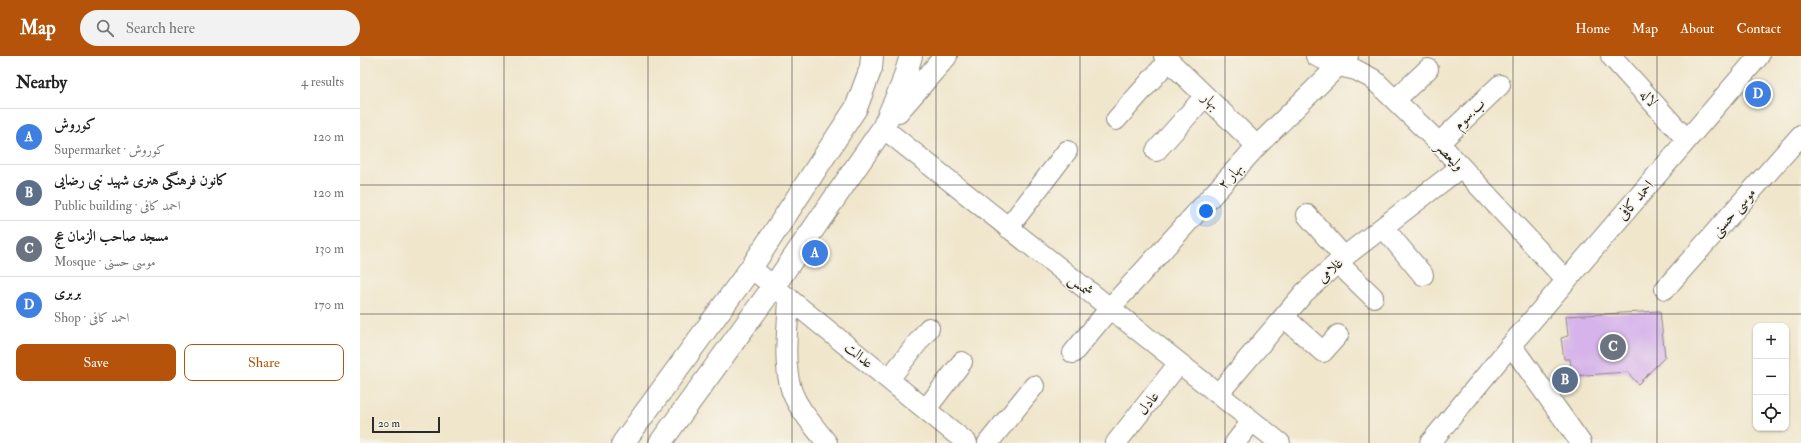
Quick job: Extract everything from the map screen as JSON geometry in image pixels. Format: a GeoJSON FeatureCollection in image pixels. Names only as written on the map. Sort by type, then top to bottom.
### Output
{"type":"FeatureCollection","features":[{"type":"Feature","properties":{"kind":"main road"},"geometry":{"type":"LineString","coordinates":[[623,443],[751,268],[856,108],[871,68],[872,56]]}},
{"type":"Feature","properties":{"kind":"main road"},"geometry":{"type":"LineString","coordinates":[[660,443],[782,292],[883,128],[902,86],[911,56]]}},
{"type":"Feature","properties":{"kind":"main road"},"geometry":{"type":"LineString","coordinates":[[883,128],[946,56]]}},
{"type":"Feature","properties":{"kind":"street","name":"ولیعصر"},"geometry":{"type":"LineString","coordinates":[[1316,56],[1343,61],[1373,79],[1461,167],[1566,280]]}},
{"type":"Feature","properties":{"kind":"street","name":"لاله"},"geometry":{"type":"LineString","coordinates":[[1611,56],[1687,140]]}},
{"type":"Feature","properties":{"kind":"street","name":"احمد کافی"},"geometry":{"type":"LineString","coordinates":[[1430,443],[1566,280],[1759,56]]}},
{"type":"Feature","properties":{"kind":"street","name":"بهار"},"geometry":{"type":"LineString","coordinates":[[1166,58],[1257,146]]}},
{"type":"Feature","properties":{"kind":"street"},"geometry":{"type":"LineString","coordinates":[[1116,120],[1166,58]]}},
{"type":"Feature","properties":{"kind":"street","name":"بهار ۲"},"geometry":{"type":"LineString","coordinates":[[1073,353],[1110,308],[1257,146],[1343,61]]}},
{"type":"Feature","properties":{"kind":"street"},"geometry":{"type":"LineString","coordinates":[[1395,100],[1428,69]]}},
{"type":"Feature","properties":{"kind":"street","name":"ب.سوم"},"geometry":{"type":"LineString","coordinates":[[1438,144],[1500,85]]}},
{"type":"Feature","properties":{"kind":"street"},"geometry":{"type":"LineString","coordinates":[[1156,152],[1205,96]]}},
{"type":"Feature","properties":{"kind":"street","name":"شمس"},"geometry":{"type":"LineString","coordinates":[[883,128],[1280,443]]}},
{"type":"Feature","properties":{"kind":"street","name":"موسی حسنی"},"geometry":{"type":"LineString","coordinates":[[1666,289],[1801,135]]}},
{"type":"Feature","properties":{"kind":"street"},"geometry":{"type":"LineString","coordinates":[[1008,228],[1067,152]]}},
{"type":"Feature","properties":{"kind":"street","name":"غلامی"},"geometry":{"type":"LineString","coordinates":[[1218,394],[1304,293],[1341,260],[1461,167]]}},
{"type":"Feature","properties":{"kind":"street"},"geometry":{"type":"LineString","coordinates":[[1307,215],[1341,260],[1373,298]]}},
{"type":"Feature","properties":{"kind":"street"},"geometry":{"type":"LineString","coordinates":[[1384,227],[1423,275]]}},
{"type":"Feature","properties":{"kind":"street","name":"عدالت"},"geometry":{"type":"LineString","coordinates":[[751,268],[967,443]]}},
{"type":"Feature","properties":{"kind":"street"},"geometry":{"type":"LineString","coordinates":[[782,292],[790,387],[801,408],[827,443]]}},
{"type":"Feature","properties":{"kind":"street"},"geometry":{"type":"LineString","coordinates":[[1284,317],[1323,352],[1338,335]]}},
{"type":"Feature","properties":{"kind":"street"},"geometry":{"type":"LineString","coordinates":[[889,379],[929,328]]}},
{"type":"Feature","properties":{"kind":"street"},"geometry":{"type":"LineString","coordinates":[[1511,345],[1581,443]]}},
{"type":"Feature","properties":{"kind":"street"},"geometry":{"type":"LineString","coordinates":[[926,409],[962,362]]}},
{"type":"Feature","properties":{"kind":"street","name":"عادل"},"geometry":{"type":"LineString","coordinates":[[1116,443],[1179,363]]}},
{"type":"Feature","properties":{"kind":"street"},"geometry":{"type":"LineString","coordinates":[[988,443],[1034,386]]}},
{"type":"Feature","properties":{"kind":"street"},"geometry":{"type":"LineString","coordinates":[[1235,443],[1252,421]]}},
{"type":"Feature","properties":{"kind":"building"},"geometry":{"type":"Polygon","coordinates":[[[1660,311],[1665,357],[1638,384],[1627,372],[1572,376],[1570,359],[1564,359],[1561,338],[1568,336],[1566,316],[1660,311]]]}},
{"type":"Feature","properties":{"kind":"place","name":"بربری"},"geometry":{"type":"Point","coordinates":[1758,94]}},
{"type":"Feature","properties":{"kind":"place","name":"کوروش"},"geometry":{"type":"Point","coordinates":[815,253]}},
{"type":"Feature","properties":{"kind":"place","name":"مسجد صاحب الزمان عج"},"geometry":{"type":"Point","coordinates":[1613,347]}},
{"type":"Feature","properties":{"kind":"place","name":"کانون فرهنگی هنری شهید نبی رضایی"},"geometry":{"type":"Point","coordinates":[1565,380]}}]}
